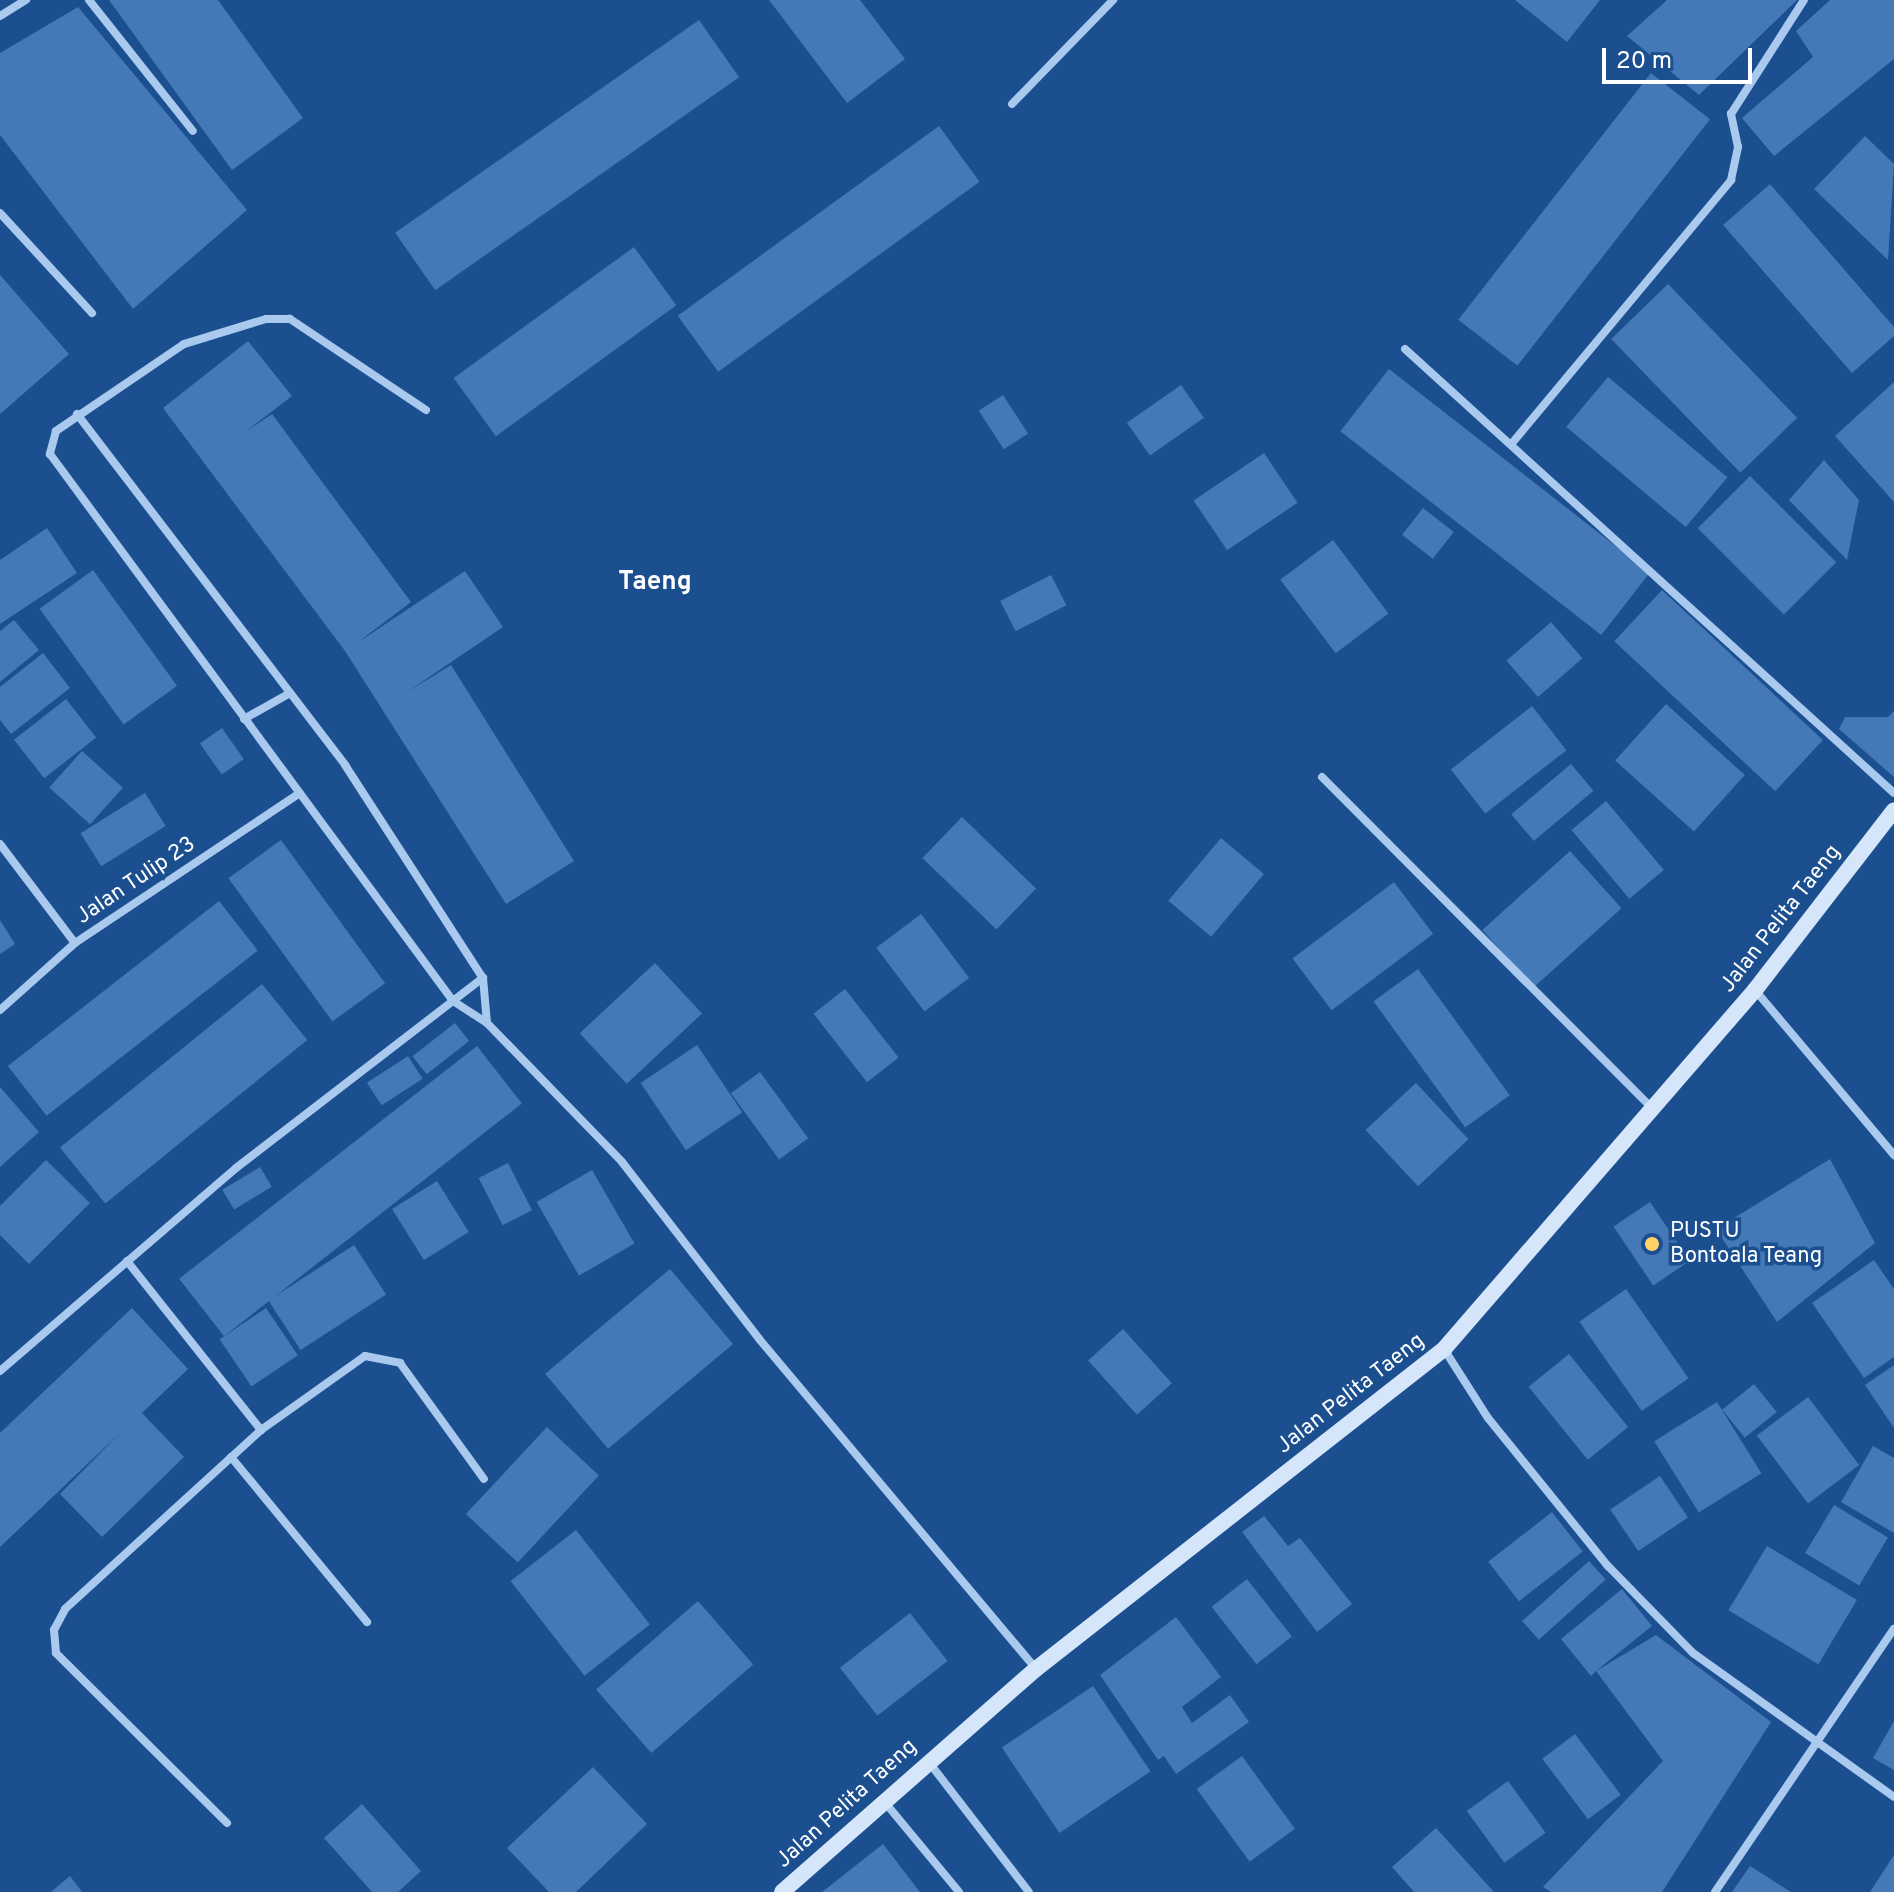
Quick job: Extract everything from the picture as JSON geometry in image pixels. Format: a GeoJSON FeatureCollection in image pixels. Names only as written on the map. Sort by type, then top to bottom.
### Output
{"type":"FeatureCollection","features":[{"type":"Feature","properties":{"kind":"street"},"geometry":{"type":"LineString","coordinates":[[0,16],[26,0]]}},
{"type":"Feature","properties":{"kind":"street"},"geometry":{"type":"LineString","coordinates":[[89,0],[193,131]]}},
{"type":"Feature","properties":{"kind":"street"},"geometry":{"type":"LineString","coordinates":[[1012,104],[1113,0]]}},
{"type":"Feature","properties":{"kind":"street"},"geometry":{"type":"LineString","coordinates":[[1513,442],[1731,180],[1738,147],[1731,114],[1804,0]]}},
{"type":"Feature","properties":{"kind":"street"},"geometry":{"type":"LineString","coordinates":[[0,213],[92,313]]}},
{"type":"Feature","properties":{"kind":"street"},"geometry":{"type":"LineString","coordinates":[[426,410],[290,319],[266,319],[184,344],[77,414],[49,443],[54,465],[453,1001],[487,1023],[622,1162],[760,1340],[1036,1669]]}},
{"type":"Feature","properties":{"kind":"street"},"geometry":{"type":"LineString","coordinates":[[1405,349],[1513,442],[1894,793]]}},
{"type":"Feature","properties":{"kind":"street"},"geometry":{"type":"LineString","coordinates":[[77,414],[345,765],[483,978],[487,1023]]}},
{"type":"Feature","properties":{"kind":"street"},"geometry":{"type":"LineString","coordinates":[[244,719],[290,693]]}},
{"type":"Feature","properties":{"kind":"street"},"geometry":{"type":"LineString","coordinates":[[1322,777],[1653,1108]]}},
{"type":"Feature","properties":{"kind":"street","name":"Jalan Tulip 23"},"geometry":{"type":"LineString","coordinates":[[0,1010],[75,943],[300,793]]}},
{"type":"Feature","properties":{"kind":"street","name":"Jalan Pelita Taeng"},"geometry":{"type":"LineString","coordinates":[[782,1892],[927,1760],[1036,1669],[1444,1349],[1755,990],[1894,810]]}},
{"type":"Feature","properties":{"kind":"street"},"geometry":{"type":"LineString","coordinates":[[0,844],[75,943]]}},
{"type":"Feature","properties":{"kind":"street"},"geometry":{"type":"LineString","coordinates":[[0,1371],[127,1261],[483,978]]}},
{"type":"Feature","properties":{"kind":"street"},"geometry":{"type":"LineString","coordinates":[[1755,990],[1894,1155]]}},
{"type":"Feature","properties":{"kind":"street"},"geometry":{"type":"LineString","coordinates":[[127,1261],[261,1430]]}},
{"type":"Feature","properties":{"kind":"street"},"geometry":{"type":"LineString","coordinates":[[1444,1349],[1488,1418],[1608,1566],[1693,1653],[1894,1797]]}},
{"type":"Feature","properties":{"kind":"street"},"geometry":{"type":"LineString","coordinates":[[227,1823],[56,1653],[54,1630],[65,1609],[261,1430],[365,1356],[384,1356],[400,1363],[484,1479]]}},
{"type":"Feature","properties":{"kind":"street"},"geometry":{"type":"LineString","coordinates":[[231,1457],[367,1622]]}},
{"type":"Feature","properties":{"kind":"street"},"geometry":{"type":"LineString","coordinates":[[1715,1892],[1894,1629]]}},
{"type":"Feature","properties":{"kind":"street"},"geometry":{"type":"LineString","coordinates":[[927,1760],[1029,1892]]}},
{"type":"Feature","properties":{"kind":"street"},"geometry":{"type":"LineString","coordinates":[[883,1800],[959,1892]]}},
{"type":"Feature","properties":{"kind":"building"},"geometry":{"type":"Polygon","coordinates":[[[109,0],[218,0],[303,118],[232,170],[109,0]]]}},
{"type":"Feature","properties":{"kind":"building"},"geometry":{"type":"Polygon","coordinates":[[[769,0],[860,0],[905,59],[847,103],[769,0]]]}},
{"type":"Feature","properties":{"kind":"building"},"geometry":{"type":"Polygon","coordinates":[[[1515,0],[1600,0],[1567,42],[1515,0]]]}},
{"type":"Feature","properties":{"kind":"building"},"geometry":{"type":"Polygon","coordinates":[[[1667,0],[1797,0],[1699,95],[1627,36],[1667,0]]]}},
{"type":"Feature","properties":{"kind":"building"},"geometry":{"type":"Polygon","coordinates":[[[1830,0],[1894,0],[1894,59],[1774,156],[1742,118],[1813,57],[1796,31],[1830,0]]]}},
{"type":"Feature","properties":{"kind":"building"},"geometry":{"type":"Polygon","coordinates":[[[78,7],[247,210],[133,309],[0,135],[0,53],[78,7]]]}},
{"type":"Feature","properties":{"kind":"building"},"geometry":{"type":"Polygon","coordinates":[[[699,20],[739,77],[435,290],[395,233],[699,20]]]}},
{"type":"Feature","properties":{"kind":"building"},"geometry":{"type":"Polygon","coordinates":[[[1651,73],[1710,119],[1517,366],[1458,320],[1651,73]]]}},
{"type":"Feature","properties":{"kind":"building"},"geometry":{"type":"Polygon","coordinates":[[[939,126],[980,182],[718,372],[678,316],[939,126]]]}},
{"type":"Feature","properties":{"kind":"building"},"geometry":{"type":"Polygon","coordinates":[[[1865,136],[1894,164],[1888,260],[1814,189],[1865,136]]]}},
{"type":"Feature","properties":{"kind":"building"},"geometry":{"type":"Polygon","coordinates":[[[1770,184],[1894,327],[1894,336],[1852,373],[1723,225],[1770,184]]]}},
{"type":"Feature","properties":{"kind":"building"},"geometry":{"type":"Polygon","coordinates":[[[634,247],[676,305],[496,436],[454,378],[634,247]]]}},
{"type":"Feature","properties":{"kind":"building"},"geometry":{"type":"Polygon","coordinates":[[[0,275],[69,354],[0,414],[0,275]]]}},
{"type":"Feature","properties":{"kind":"building"},"geometry":{"type":"Polygon","coordinates":[[[1668,284],[1797,418],[1740,473],[1611,339],[1668,284]]]}},
{"type":"Feature","properties":{"kind":"building"},"geometry":{"type":"Polygon","coordinates":[[[248,341],[292,396],[244,433],[272,414],[411,602],[357,643],[465,571],[503,627],[407,692],[451,665],[574,861],[506,904],[345,651],[163,408],[248,341]]]}},
{"type":"Feature","properties":{"kind":"building"},"geometry":{"type":"Polygon","coordinates":[[[1389,369],[1650,573],[1601,635],[1340,431],[1389,369]]]}},
{"type":"Feature","properties":{"kind":"building"},"geometry":{"type":"Polygon","coordinates":[[[1608,377],[1728,477],[1686,527],[1566,427],[1608,377]]]}},
{"type":"Feature","properties":{"kind":"building"},"geometry":{"type":"Polygon","coordinates":[[[1894,382],[1894,502],[1835,436],[1894,382]]]}},
{"type":"Feature","properties":{"kind":"building"},"geometry":{"type":"Polygon","coordinates":[[[1181,385],[1204,418],[1150,456],[1127,423],[1181,385]]]}},
{"type":"Feature","properties":{"kind":"building"},"geometry":{"type":"Polygon","coordinates":[[[1003,395],[1028,434],[1004,449],[979,411],[1003,395]]]}},
{"type":"Feature","properties":{"kind":"building"},"geometry":{"type":"Polygon","coordinates":[[[1264,453],[1298,503],[1227,550],[1194,501],[1264,453]]]}},
{"type":"Feature","properties":{"kind":"building"},"geometry":{"type":"Polygon","coordinates":[[[1824,460],[1859,500],[1847,560],[1789,500],[1824,460]]]}},
{"type":"Feature","properties":{"kind":"building"},"geometry":{"type":"Polygon","coordinates":[[[1750,476],[1836,562],[1784,615],[1698,528],[1750,476]]]}},
{"type":"Feature","properties":{"kind":"building"},"geometry":{"type":"Polygon","coordinates":[[[1423,508],[1454,532],[1433,559],[1402,535],[1423,508]]]}},
{"type":"Feature","properties":{"kind":"building"},"geometry":{"type":"Polygon","coordinates":[[[47,528],[77,573],[0,624],[0,560],[47,528]]]}},
{"type":"Feature","properties":{"kind":"building"},"geometry":{"type":"Polygon","coordinates":[[[1333,540],[1388,613],[1336,653],[1280,580],[1333,540]]]}},
{"type":"Feature","properties":{"kind":"building"},"geometry":{"type":"Polygon","coordinates":[[[93,570],[177,686],[124,724],[40,609],[93,570]]]}},
{"type":"Feature","properties":{"kind":"building"},"geometry":{"type":"Polygon","coordinates":[[[1051,575],[1066,605],[1016,631],[1000,601],[1051,575]]]}},
{"type":"Feature","properties":{"kind":"building"},"geometry":{"type":"Polygon","coordinates":[[[1662,590],[1823,740],[1775,791],[1614,641],[1662,590]]]}},
{"type":"Feature","properties":{"kind":"building"},"geometry":{"type":"Polygon","coordinates":[[[14,620],[39,650],[0,682],[0,631],[14,620]]]}},
{"type":"Feature","properties":{"kind":"building"},"geometry":{"type":"Polygon","coordinates":[[[1551,622],[1582,658],[1538,697],[1506,661],[1551,622]]]}},
{"type":"Feature","properties":{"kind":"building"},"geometry":{"type":"Polygon","coordinates":[[[43,653],[70,688],[11,734],[0,720],[0,687],[43,653]]]}},
{"type":"Feature","properties":{"kind":"building"},"geometry":{"type":"Polygon","coordinates":[[[66,699],[96,738],[44,778],[14,740],[66,699]]]}},
{"type":"Feature","properties":{"kind":"building"},"geometry":{"type":"Polygon","coordinates":[[[1666,704],[1745,775],[1694,831],[1615,760],[1666,704]]]}},
{"type":"Feature","properties":{"kind":"building"},"geometry":{"type":"Polygon","coordinates":[[[1532,706],[1566,750],[1485,814],[1451,769],[1532,706]]]}},
{"type":"Feature","properties":{"kind":"building"},"geometry":{"type":"Polygon","coordinates":[[[1894,711],[1894,777],[1839,729],[1845,717],[1888,717],[1894,711]]]}},
{"type":"Feature","properties":{"kind":"building"},"geometry":{"type":"Polygon","coordinates":[[[222,728],[244,759],[222,775],[200,743],[222,728]]]}},
{"type":"Feature","properties":{"kind":"building"},"geometry":{"type":"Polygon","coordinates":[[[82,751],[123,788],[90,824],[49,787],[82,751]]]}},
{"type":"Feature","properties":{"kind":"building"},"geometry":{"type":"Polygon","coordinates":[[[1571,764],[1593,791],[1534,841],[1511,814],[1571,764]]]}},
{"type":"Feature","properties":{"kind":"building"},"geometry":{"type":"Polygon","coordinates":[[[145,793],[166,826],[101,866],[81,833],[145,793]]]}},
{"type":"Feature","properties":{"kind":"building"},"geometry":{"type":"Polygon","coordinates":[[[1606,801],[1664,870],[1629,899],[1572,830],[1606,801]]]}},
{"type":"Feature","properties":{"kind":"building"},"geometry":{"type":"Polygon","coordinates":[[[962,817],[1036,889],[996,930],[922,858],[962,817]]]}},
{"type":"Feature","properties":{"kind":"building"},"geometry":{"type":"Polygon","coordinates":[[[1221,838],[1264,874],[1211,937],[1168,901],[1221,838]]]}},
{"type":"Feature","properties":{"kind":"building"},"geometry":{"type":"Polygon","coordinates":[[[281,840],[385,983],[332,1021],[228,878],[281,840]]]}},
{"type":"Feature","properties":{"kind":"building"},"geometry":{"type":"Polygon","coordinates":[[[1570,851],[1622,908],[1534,987],[1482,930],[1570,851]]]}},
{"type":"Feature","properties":{"kind":"building"},"geometry":{"type":"Polygon","coordinates":[[[1394,882],[1433,934],[1332,1010],[1293,958],[1394,882]]]}},
{"type":"Feature","properties":{"kind":"building"},"geometry":{"type":"Polygon","coordinates":[[[219,901],[258,951],[47,1116],[8,1066],[219,901]]]}},
{"type":"Feature","properties":{"kind":"building"},"geometry":{"type":"Polygon","coordinates":[[[921,914],[969,978],[924,1012],[876,948],[921,914]]]}},
{"type":"Feature","properties":{"kind":"building"},"geometry":{"type":"Polygon","coordinates":[[[0,920],[15,944],[0,954],[0,920]]]}},
{"type":"Feature","properties":{"kind":"building"},"geometry":{"type":"Polygon","coordinates":[[[655,963],[702,1013],[627,1084],[580,1033],[655,963]]]}},
{"type":"Feature","properties":{"kind":"building"},"geometry":{"type":"Polygon","coordinates":[[[1418,969],[1510,1095],[1465,1128],[1374,1001],[1418,969]]]}},
{"type":"Feature","properties":{"kind":"building"},"geometry":{"type":"Polygon","coordinates":[[[262,984],[307,1040],[105,1204],[60,1148],[262,984]]]}},
{"type":"Feature","properties":{"kind":"building"},"geometry":{"type":"Polygon","coordinates":[[[845,989],[899,1058],[867,1082],[813,1014],[845,989]]]}},
{"type":"Feature","properties":{"kind":"building"},"geometry":{"type":"Polygon","coordinates":[[[455,1023],[469,1041],[427,1074],[412,1056],[455,1023]]]}},
{"type":"Feature","properties":{"kind":"building"},"geometry":{"type":"Polygon","coordinates":[[[697,1045],[742,1112],[686,1150],[641,1083],[697,1045]]]}},
{"type":"Feature","properties":{"kind":"building"},"geometry":{"type":"Polygon","coordinates":[[[477,1046],[522,1104],[224,1336],[179,1279],[477,1046]]]}},
{"type":"Feature","properties":{"kind":"building"},"geometry":{"type":"Polygon","coordinates":[[[408,1056],[423,1079],[382,1105],[367,1083],[408,1056]]]}},
{"type":"Feature","properties":{"kind":"building"},"geometry":{"type":"Polygon","coordinates":[[[760,1072],[808,1138],[779,1159],[731,1093],[760,1072]]]}},
{"type":"Feature","properties":{"kind":"building"},"geometry":{"type":"Polygon","coordinates":[[[1416,1083],[1469,1139],[1418,1186],[1366,1130],[1416,1083]]]}},
{"type":"Feature","properties":{"kind":"building"},"geometry":{"type":"Polygon","coordinates":[[[0,1087],[39,1132],[0,1167],[0,1087]]]}},
{"type":"Feature","properties":{"kind":"building"},"geometry":{"type":"Polygon","coordinates":[[[1830,1159],[1875,1243],[1777,1322],[1716,1229],[1830,1159]]]}},
{"type":"Feature","properties":{"kind":"building"},"geometry":{"type":"Polygon","coordinates":[[[46,1160],[90,1203],[29,1264],[0,1235],[0,1206],[46,1160]]]}},
{"type":"Feature","properties":{"kind":"building"},"geometry":{"type":"Polygon","coordinates":[[[508,1163],[532,1210],[503,1225],[479,1178],[508,1163]]]}},
{"type":"Feature","properties":{"kind":"building"},"geometry":{"type":"Polygon","coordinates":[[[260,1167],[272,1187],[234,1209],[222,1190],[260,1167]]]}},
{"type":"Feature","properties":{"kind":"building"},"geometry":{"type":"Polygon","coordinates":[[[592,1170],[634,1244],[579,1276],[537,1202],[592,1170]]]}},
{"type":"Feature","properties":{"kind":"building"},"geometry":{"type":"Polygon","coordinates":[[[437,1181],[469,1232],[424,1260],[392,1209],[437,1181]]]}},
{"type":"Feature","properties":{"kind":"building","name":"PUSTU Bontoala Teang"},"geometry":{"type":"Polygon","coordinates":[[[1650,1202],[1690,1261],[1653,1285],[1614,1227],[1650,1202]]]}},
{"type":"Feature","properties":{"kind":"building"},"geometry":{"type":"Polygon","coordinates":[[[354,1245],[386,1294],[301,1350],[268,1301],[354,1245]]]}},
{"type":"Feature","properties":{"kind":"building"},"geometry":{"type":"Polygon","coordinates":[[[1874,1260],[1894,1289],[1894,1357],[1864,1378],[1812,1303],[1874,1260]]]}},
{"type":"Feature","properties":{"kind":"building"},"geometry":{"type":"Polygon","coordinates":[[[670,1269],[733,1344],[608,1449],[545,1374],[670,1269]]]}},
{"type":"Feature","properties":{"kind":"building"},"geometry":{"type":"Polygon","coordinates":[[[1626,1289],[1689,1378],[1642,1411],[1579,1322],[1626,1289]]]}},
{"type":"Feature","properties":{"kind":"building"},"geometry":{"type":"Polygon","coordinates":[[[132,1308],[188,1369],[142,1413],[184,1457],[102,1537],[60,1494],[120,1433],[0,1547],[0,1433],[132,1308]]]}},
{"type":"Feature","properties":{"kind":"building"},"geometry":{"type":"Polygon","coordinates":[[[266,1308],[298,1355],[251,1387],[220,1339],[266,1308]]]}},
{"type":"Feature","properties":{"kind":"building"},"geometry":{"type":"Polygon","coordinates":[[[1123,1329],[1172,1383],[1137,1415],[1088,1360],[1123,1329]]]}},
{"type":"Feature","properties":{"kind":"building"},"geometry":{"type":"Polygon","coordinates":[[[1569,1354],[1628,1427],[1588,1460],[1529,1387],[1569,1354]]]}},
{"type":"Feature","properties":{"kind":"building"},"geometry":{"type":"Polygon","coordinates":[[[1894,1365],[1894,1428],[1865,1385],[1894,1365]]]}},
{"type":"Feature","properties":{"kind":"building"},"geometry":{"type":"Polygon","coordinates":[[[1754,1384],[1777,1412],[1745,1438],[1722,1410],[1754,1384]]]}},
{"type":"Feature","properties":{"kind":"building"},"geometry":{"type":"Polygon","coordinates":[[[1808,1397],[1859,1465],[1808,1503],[1757,1436],[1808,1397]]]}},
{"type":"Feature","properties":{"kind":"building"},"geometry":{"type":"Polygon","coordinates":[[[1717,1402],[1762,1473],[1699,1512],[1654,1441],[1717,1402]]]}},
{"type":"Feature","properties":{"kind":"building"},"geometry":{"type":"Polygon","coordinates":[[[547,1427],[599,1475],[518,1562],[466,1514],[547,1427]]]}},
{"type":"Feature","properties":{"kind":"building"},"geometry":{"type":"Polygon","coordinates":[[[1873,1446],[1894,1458],[1894,1533],[1841,1502],[1873,1446]]]}},
{"type":"Feature","properties":{"kind":"building"},"geometry":{"type":"Polygon","coordinates":[[[1660,1476],[1688,1517],[1638,1551],[1610,1510],[1660,1476]]]}},
{"type":"Feature","properties":{"kind":"building"},"geometry":{"type":"Polygon","coordinates":[[[1834,1505],[1888,1537],[1859,1585],[1805,1553],[1834,1505]]]}},
{"type":"Feature","properties":{"kind":"building"},"geometry":{"type":"Polygon","coordinates":[[[1552,1512],[1583,1551],[1519,1601],[1488,1562],[1552,1512]]]}},
{"type":"Feature","properties":{"kind":"building"},"geometry":{"type":"Polygon","coordinates":[[[1264,1516],[1288,1546],[1300,1538],[1352,1604],[1317,1632],[1242,1532],[1264,1516]]]}},
{"type":"Feature","properties":{"kind":"building"},"geometry":{"type":"Polygon","coordinates":[[[576,1530],[650,1625],[584,1676],[511,1581],[576,1530]]]}},
{"type":"Feature","properties":{"kind":"building"},"geometry":{"type":"Polygon","coordinates":[[[1767,1546],[1857,1600],[1818,1664],[1728,1610],[1767,1546]]]}},
{"type":"Feature","properties":{"kind":"building"},"geometry":{"type":"Polygon","coordinates":[[[1589,1561],[1606,1580],[1539,1640],[1522,1621],[1589,1561]]]}},
{"type":"Feature","properties":{"kind":"building"},"geometry":{"type":"Polygon","coordinates":[[[1247,1579],[1292,1637],[1256,1664],[1212,1607],[1247,1579]]]}},
{"type":"Feature","properties":{"kind":"building"},"geometry":{"type":"Polygon","coordinates":[[[1622,1589],[1652,1626],[1591,1676],[1561,1639],[1622,1589]]]}},
{"type":"Feature","properties":{"kind":"building"},"geometry":{"type":"Polygon","coordinates":[[[698,1601],[753,1664],[651,1753],[596,1690],[698,1601]]]}},
{"type":"Feature","properties":{"kind":"building"},"geometry":{"type":"Polygon","coordinates":[[[910,1613],[948,1661],[877,1716],[840,1668],[910,1613]]]}},
{"type":"Feature","properties":{"kind":"building"},"geometry":{"type":"Polygon","coordinates":[[[1176,1617],[1221,1677],[1182,1707],[1192,1723],[1230,1695],[1249,1722],[1176,1774],[1164,1756],[1158,1760],[1100,1675],[1176,1617]]]}},
{"type":"Feature","properties":{"kind":"building"},"geometry":{"type":"Polygon","coordinates":[[[1656,1635],[1771,1722],[1662,1892],[1551,1892],[1543,1887],[1663,1761],[1596,1671],[1656,1635]]]}},
{"type":"Feature","properties":{"kind":"building"},"geometry":{"type":"Polygon","coordinates":[[[1093,1686],[1151,1771],[1059,1833],[1002,1748],[1093,1686]]]}},
{"type":"Feature","properties":{"kind":"building"},"geometry":{"type":"Polygon","coordinates":[[[1894,1721],[1894,1770],[1873,1758],[1894,1721]]]}},
{"type":"Feature","properties":{"kind":"building"},"geometry":{"type":"Polygon","coordinates":[[[1575,1734],[1621,1795],[1588,1819],[1542,1759],[1575,1734]]]}},
{"type":"Feature","properties":{"kind":"building"},"geometry":{"type":"Polygon","coordinates":[[[1242,1756],[1295,1829],[1250,1862],[1197,1789],[1242,1756]]]}},
{"type":"Feature","properties":{"kind":"building"},"geometry":{"type":"Polygon","coordinates":[[[593,1767],[647,1824],[576,1892],[549,1892],[507,1848],[593,1767]]]}},
{"type":"Feature","properties":{"kind":"building"},"geometry":{"type":"Polygon","coordinates":[[[1508,1781],[1546,1833],[1504,1863],[1467,1811],[1508,1781]]]}},
{"type":"Feature","properties":{"kind":"building"},"geometry":{"type":"Polygon","coordinates":[[[362,1804],[421,1871],[398,1892],[372,1892],[324,1838],[362,1804]]]}},
{"type":"Feature","properties":{"kind":"building"},"geometry":{"type":"Polygon","coordinates":[[[1436,1828],[1494,1892],[1414,1892],[1392,1867],[1436,1828]]]}},
{"type":"Feature","properties":{"kind":"building"},"geometry":{"type":"Polygon","coordinates":[[[883,1844],[920,1892],[822,1892],[883,1844]]]}},
{"type":"Feature","properties":{"kind":"building"},"geometry":{"type":"Polygon","coordinates":[[[1894,1855],[1894,1892],[1870,1892],[1894,1855]]]}},
{"type":"Feature","properties":{"kind":"building"},"geometry":{"type":"Polygon","coordinates":[[[1750,1866],[1791,1892],[1732,1892],[1750,1866]]]}},
{"type":"Feature","properties":{"kind":"building"},"geometry":{"type":"Polygon","coordinates":[[[70,1876],[82,1892],[51,1892],[70,1876]]]}},
{"type":"Feature","properties":{"kind":"place","name":"PUSTU Bontoala Teang"},"geometry":{"type":"Point","coordinates":[1652,1244]}},
{"type":"Feature","properties":{"kind":"district","name":"Taeng"},"geometry":{"type":"Point","coordinates":[655,583]}}]}
